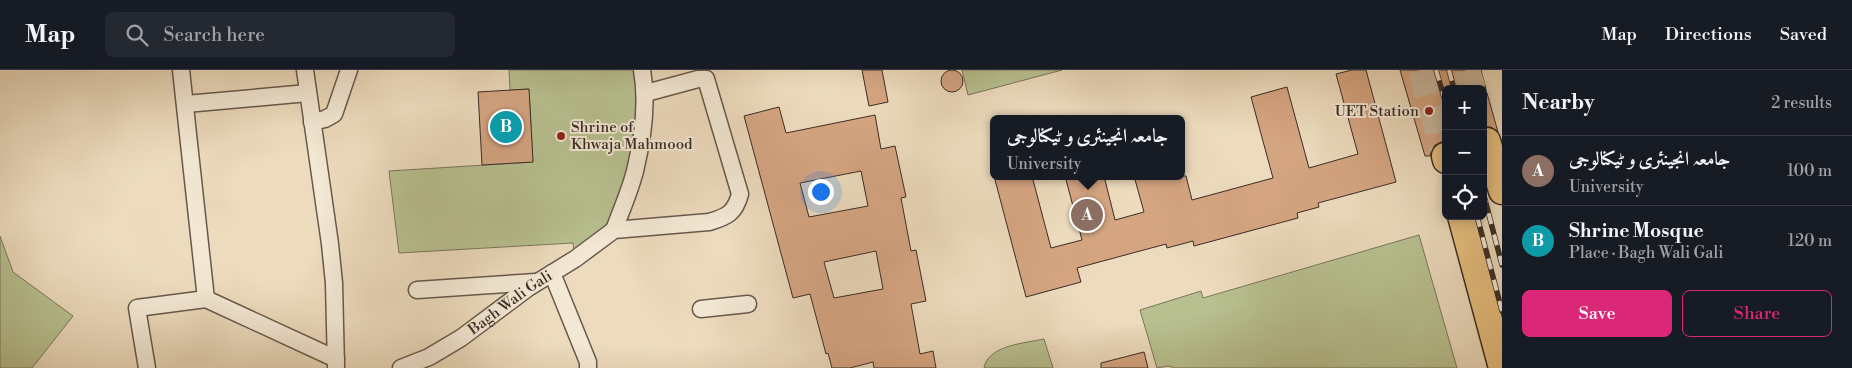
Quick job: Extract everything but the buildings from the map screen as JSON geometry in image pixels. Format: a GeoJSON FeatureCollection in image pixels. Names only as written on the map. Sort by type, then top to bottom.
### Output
{"type":"FeatureCollection","features":[{"type":"Feature","properties":{"kind":"main road"},"geometry":{"type":"LineString","coordinates":[[1487,141],[1502,191]]}},
{"type":"Feature","properties":{"kind":"main road"},"geometry":{"type":"LineString","coordinates":[[1462,220],[1502,368]]}},
{"type":"Feature","properties":{"kind":"street"},"geometry":{"type":"LineString","coordinates":[[181,70],[206,299]]}},
{"type":"Feature","properties":{"kind":"street"},"geometry":{"type":"LineString","coordinates":[[147,368],[137,308],[206,299],[336,363],[334,283],[330,244],[305,70]]}},
{"type":"Feature","properties":{"kind":"street"},"geometry":{"type":"LineString","coordinates":[[312,122],[325,119],[334,114],[349,70]]}},
{"type":"Feature","properties":{"kind":"street"},"geometry":{"type":"LineString","coordinates":[[642,70],[646,93],[635,172],[614,230],[709,222],[723,218],[736,207],[740,194],[706,79],[698,79],[646,93]]}},
{"type":"Feature","properties":{"kind":"street"},"geometry":{"type":"LineString","coordinates":[[186,104],[308,93]]}},
{"type":"Feature","properties":{"kind":"street","name":"Bagh Wali Gali"},"geometry":{"type":"LineString","coordinates":[[401,368],[429,357],[461,338],[536,282],[575,259],[614,230]]}},
{"type":"Feature","properties":{"kind":"street"},"geometry":{"type":"LineString","coordinates":[[552,273],[588,362],[588,368]]}},
{"type":"Feature","properties":{"kind":"street"},"geometry":{"type":"LineString","coordinates":[[417,290],[536,282]]}},
{"type":"Feature","properties":{"kind":"street"},"geometry":{"type":"LineString","coordinates":[[701,309],[748,304]]}},
{"type":"Feature","properties":{"kind":"green space","name":"Shrine of Khwaja Mahmood"},"geometry":{"type":"Polygon","coordinates":[[[509,70],[642,70],[646,93],[614,230],[575,259],[573,243],[399,253],[389,171],[533,162],[529,89],[510,90],[509,70]]]}},
{"type":"Feature","properties":{"kind":"green space"},"geometry":{"type":"Polygon","coordinates":[[[962,70],[1062,70],[968,95],[962,70]]]}},
{"type":"Feature","properties":{"kind":"green space"},"geometry":{"type":"Polygon","coordinates":[[[1419,235],[1457,368],[1175,368],[1168,366],[1157,368],[1140,310],[1201,291],[1203,298],[1419,235]]]}},
{"type":"Feature","properties":{"kind":"green space"},"geometry":{"type":"Polygon","coordinates":[[[0,236],[13,272],[73,316],[32,368],[0,368],[0,236]]]}},
{"type":"Feature","properties":{"kind":"green space"},"geometry":{"type":"Polygon","coordinates":[[[1044,339],[1053,368],[984,368],[987,360],[1000,350],[1009,346],[1044,339]]]}},
{"type":"Feature","properties":{"kind":"tunnel"},"geometry":{"type":"LineString","coordinates":[[1421,70],[1442,145]]}},
{"type":"Feature","properties":{"kind":"tunnel"},"geometry":{"type":"LineString","coordinates":[[1467,70],[1472,85]]}},
{"type":"Feature","properties":{"kind":"railway"},"geometry":{"type":"LineString","coordinates":[[1436,70],[1442,90]]}},
{"type":"Feature","properties":{"kind":"railway"},"geometry":{"type":"LineString","coordinates":[[1449,70],[1453,85]]}},
{"type":"Feature","properties":{"kind":"railway"},"geometry":{"type":"LineString","coordinates":[[1487,207],[1502,265]]}},
{"type":"Feature","properties":{"kind":"railway"},"geometry":{"type":"LineString","coordinates":[[1478,220],[1502,311]]}},
{"type":"Feature","properties":{"kind":"place","name":"UET Station"},"geometry":{"type":"Point","coordinates":[1429,111]}},
{"type":"Feature","properties":{"kind":"place","name":"Shrine Mosque"},"geometry":{"type":"Point","coordinates":[506,127]}},
{"type":"Feature","properties":{"kind":"place","name":"Shrine of Khwaja Mahmood"},"geometry":{"type":"Point","coordinates":[561,136]}},
{"type":"Feature","properties":{"kind":"place","name":"جامعہ انجینئری و ٹیکنالوجی"},"geometry":{"type":"Point","coordinates":[1087,215]}}]}
